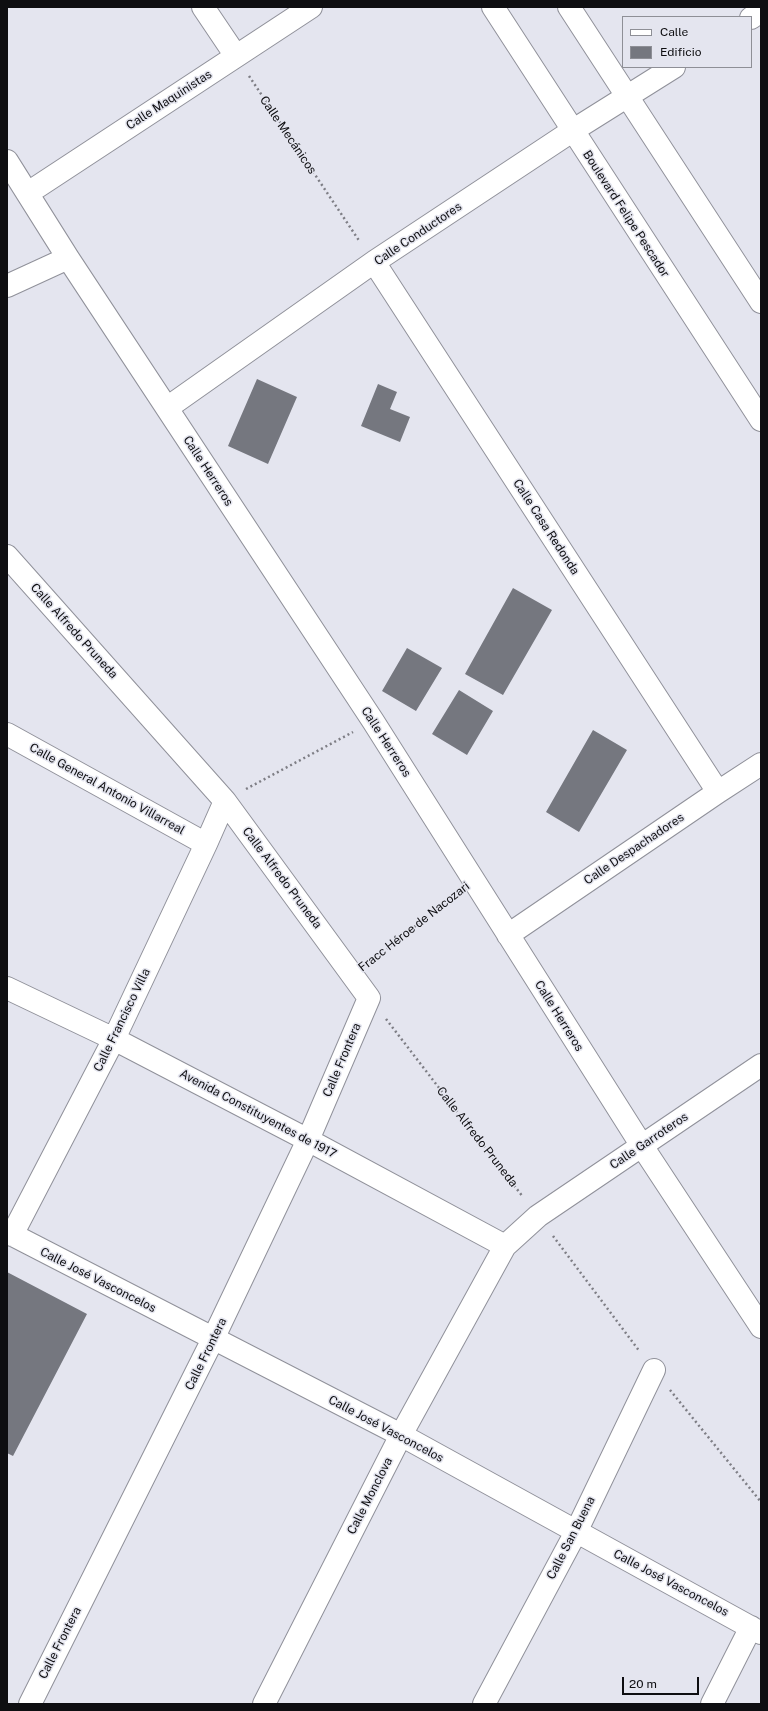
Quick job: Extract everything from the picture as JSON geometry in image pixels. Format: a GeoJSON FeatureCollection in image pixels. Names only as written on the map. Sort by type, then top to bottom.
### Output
{"type":"FeatureCollection","features":[{"type":"Feature","properties":{"kind":"street"},"geometry":{"type":"LineString","coordinates":[[203,7],[236,56]]}},
{"type":"Feature","properties":{"kind":"street","name":"Calle Maquinistas"},"geometry":{"type":"LineString","coordinates":[[28,194],[311,7]]}},
{"type":"Feature","properties":{"kind":"street","name":"Boulevard Felipe Pescador"},"geometry":{"type":"LineString","coordinates":[[493,7],[572,131],[761,420]]}},
{"type":"Feature","properties":{"kind":"street"},"geometry":{"type":"LineString","coordinates":[[569,7],[761,302]]}},
{"type":"Feature","properties":{"kind":"street"},"geometry":{"type":"LineString","coordinates":[[752,17],[761,11]]}},
{"type":"Feature","properties":{"kind":"street","name":"Calle Conductores"},"geometry":{"type":"LineString","coordinates":[[167,408],[374,262],[572,131],[672,68]]}},
{"type":"Feature","properties":{"kind":"street","name":"Calle Herreros"},"geometry":{"type":"LineString","coordinates":[[7,161],[68,258],[373,721],[642,1146],[761,1326]]}},
{"type":"Feature","properties":{"kind":"street"},"geometry":{"type":"LineString","coordinates":[[7,286],[68,258]]}},
{"type":"Feature","properties":{"kind":"street","name":"Calle Casa Redonda"},"geometry":{"type":"LineString","coordinates":[[374,262],[718,792]]}},
{"type":"Feature","properties":{"kind":"street","name":"Calle Alfredo Pruneda"},"geometry":{"type":"LineString","coordinates":[[7,556],[225,801],[370,998]]}},
{"type":"Feature","properties":{"kind":"street","name":"Calle General Antonio Villarreal"},"geometry":{"type":"LineString","coordinates":[[8,736],[206,844]]}},
{"type":"Feature","properties":{"kind":"street","name":"Calle Despachadores"},"geometry":{"type":"LineString","coordinates":[[508,935],[761,764]]}},
{"type":"Feature","properties":{"kind":"street","name":"Calle Francisco Villa"},"geometry":{"type":"LineString","coordinates":[[9,1234],[114,1039],[225,801]]}},
{"type":"Feature","properties":{"kind":"street","name":"Avenida Constituyentes de 1917"},"geometry":{"type":"LineString","coordinates":[[7,988],[114,1039],[308,1140],[505,1246]]}},
{"type":"Feature","properties":{"kind":"street","name":"Calle Frontera"},"geometry":{"type":"LineString","coordinates":[[30,1704],[213,1339],[308,1140],[370,998]]}},
{"type":"Feature","properties":{"kind":"street","name":"Calle Garroteros"},"geometry":{"type":"LineString","coordinates":[[538,1216],[761,1065]]}},
{"type":"Feature","properties":{"kind":"street","name":"Calle Monclova"},"geometry":{"type":"LineString","coordinates":[[264,1704],[401,1435],[505,1246],[538,1216]]}},
{"type":"Feature","properties":{"kind":"street","name":"Calle José Vasconcelos"},"geometry":{"type":"LineString","coordinates":[[9,1234],[401,1435],[756,1630]]}},
{"type":"Feature","properties":{"kind":"street","name":"Calle San Buena"},"geometry":{"type":"LineString","coordinates":[[484,1704],[576,1532],[654,1370]]}},
{"type":"Feature","properties":{"kind":"street"},"geometry":{"type":"LineString","coordinates":[[712,1704],[756,1630]]}},
{"type":"Feature","properties":{"kind":"path","name":"Calle Mecánicos"},"geometry":{"type":"LineString","coordinates":[[236,56],[374,262]]}},
{"type":"Feature","properties":{"kind":"path"},"geometry":{"type":"LineString","coordinates":[[225,801],[373,721]]}},
{"type":"Feature","properties":{"kind":"path","name":"Fracc Héroe de Nacozari"},"geometry":{"type":"LineString","coordinates":[[354,975],[474,880]]}},
{"type":"Feature","properties":{"kind":"path","name":"Calle Alfredo Pruneda"},"geometry":{"type":"LineString","coordinates":[[370,998],[538,1216]]}},
{"type":"Feature","properties":{"kind":"building"},"geometry":{"type":"Polygon","coordinates":[[[257,379],[297,397],[268,464],[228,446],[257,379]]]}},
{"type":"Feature","properties":{"kind":"building"},"geometry":{"type":"Polygon","coordinates":[[[378,384],[397,392],[390,409],[410,417],[400,442],[361,426],[378,384]]]}},
{"type":"Feature","properties":{"kind":"building"},"geometry":{"type":"Polygon","coordinates":[[[513,588],[552,610],[503,695],[465,674],[513,588]]]}},
{"type":"Feature","properties":{"kind":"building"},"geometry":{"type":"Polygon","coordinates":[[[407,648],[442,668],[416,711],[382,691],[407,648]]]}},
{"type":"Feature","properties":{"kind":"building"},"geometry":{"type":"Polygon","coordinates":[[[459,690],[493,711],[467,755],[432,734],[459,690]]]}},
{"type":"Feature","properties":{"kind":"building"},"geometry":{"type":"Polygon","coordinates":[[[593,730],[627,750],[579,832],[546,812],[593,730]]]}},
{"type":"Feature","properties":{"kind":"building"},"geometry":{"type":"Polygon","coordinates":[[[7,1272],[87,1314],[13,1456],[7,1453],[7,1272]]]}}]}
